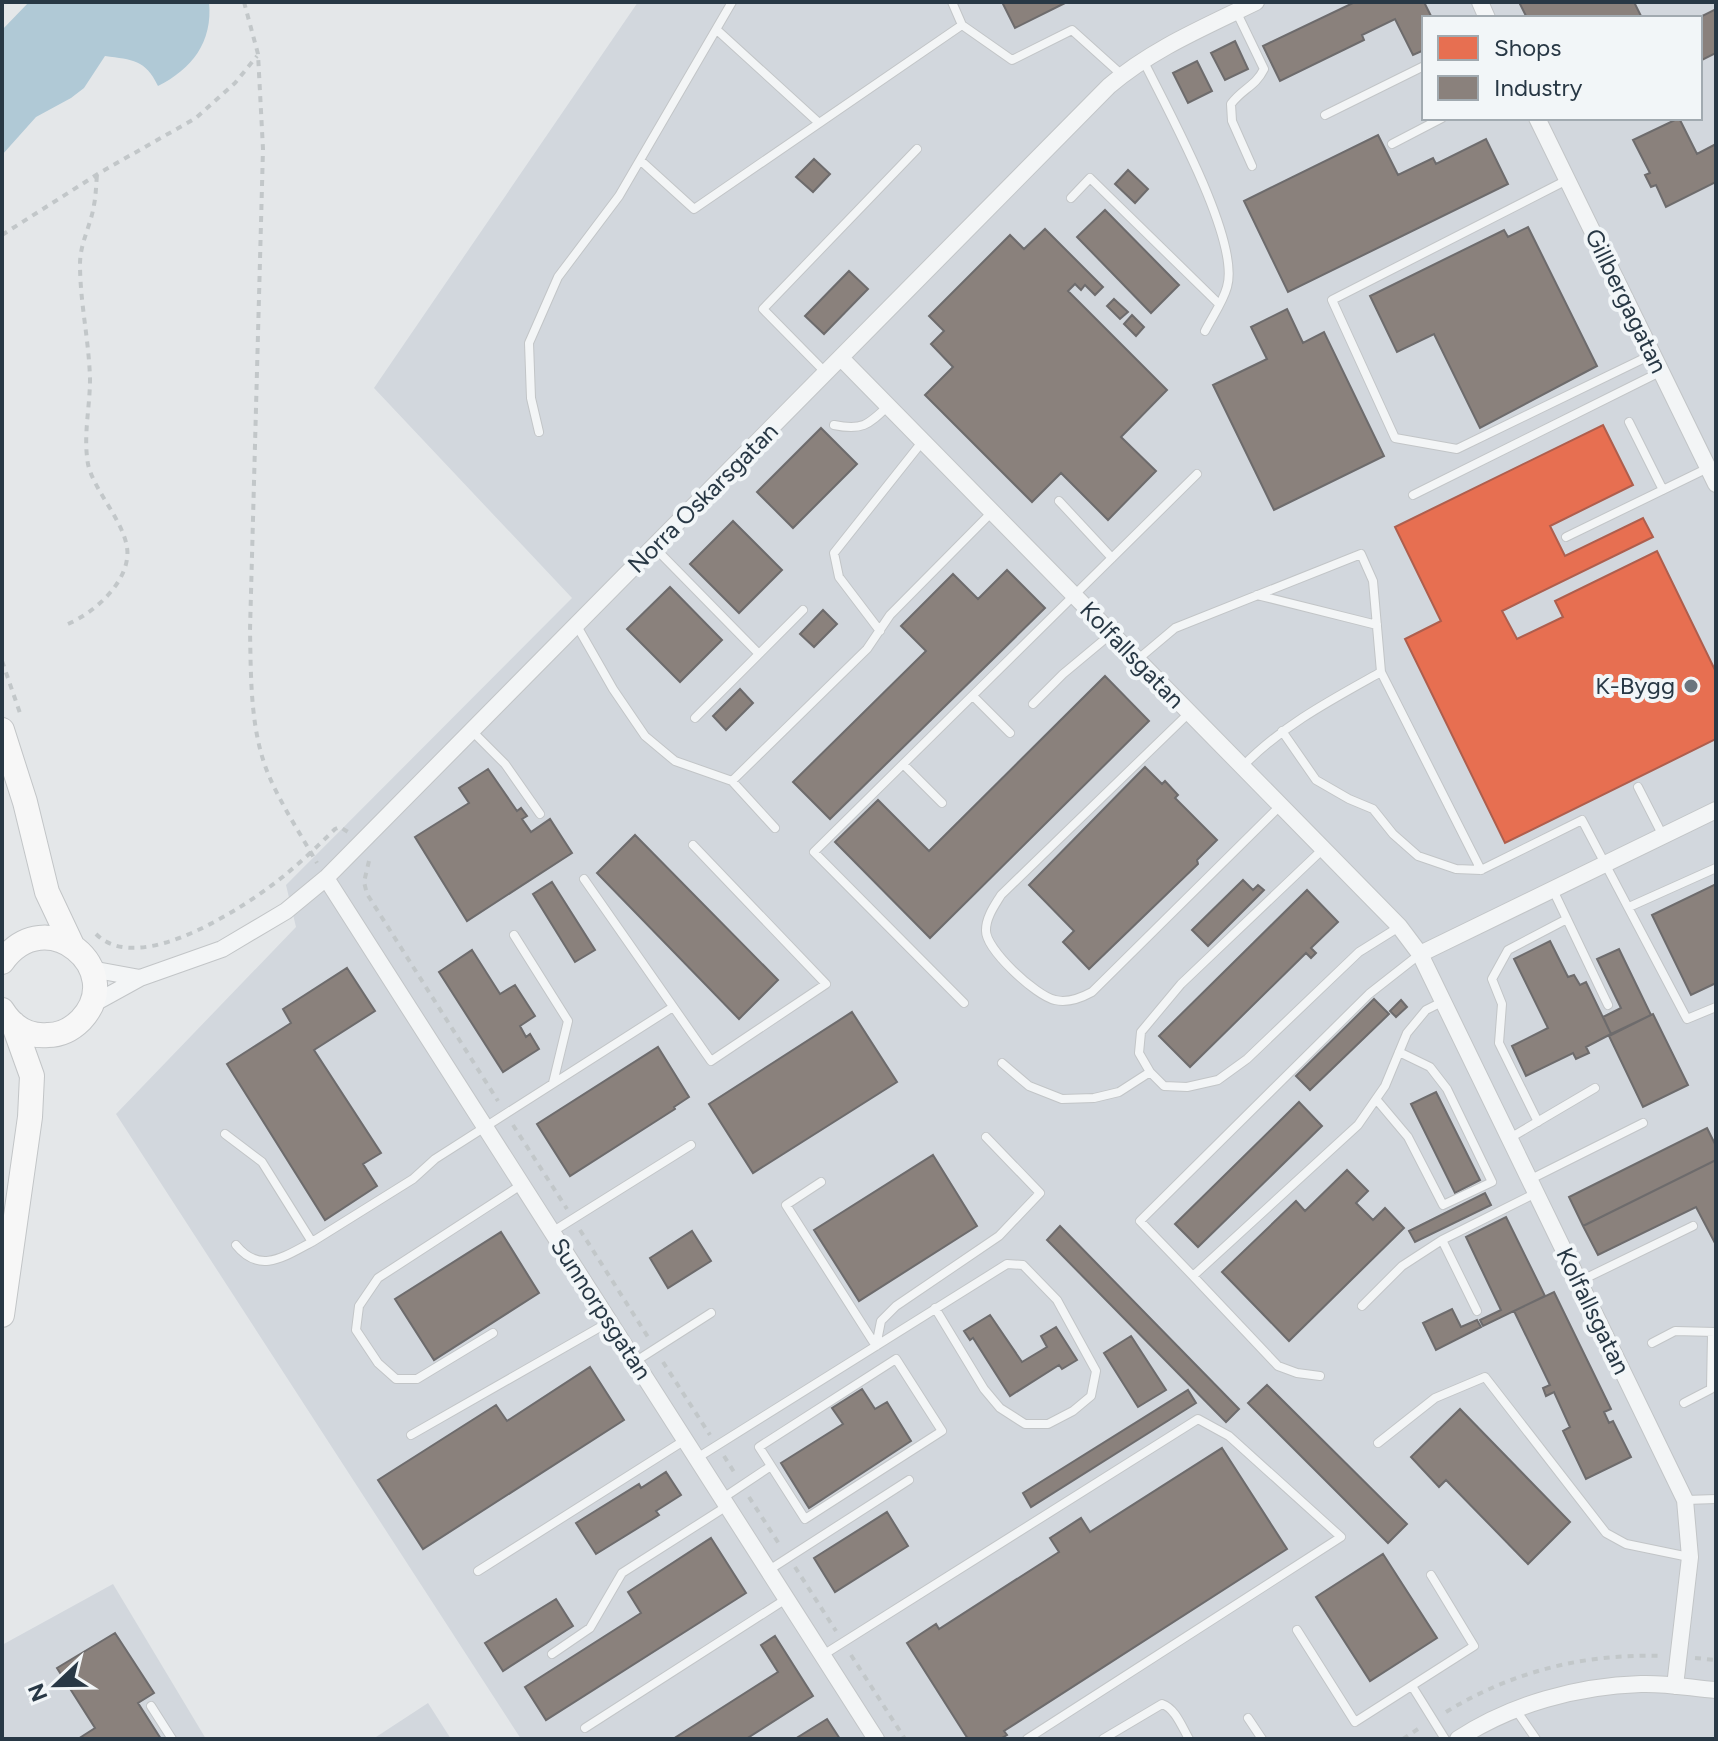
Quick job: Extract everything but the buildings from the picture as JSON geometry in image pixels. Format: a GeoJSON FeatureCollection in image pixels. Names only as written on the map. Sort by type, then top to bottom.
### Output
{"type":"FeatureCollection","features":[{"type":"Feature","properties":{"kind":"main road"},"geometry":{"type":"LineString","coordinates":[[7,1017],[30,1033],[59,1033],[78,1023],[91,1005],[94,987],[91,969],[72,945],[47,892],[25,802],[13,730]]}},
{"type":"Feature","properties":{"kind":"main road"},"geometry":{"type":"LineString","coordinates":[[10,953],[37,924],[47,892]]}},
{"type":"Feature","properties":{"kind":"main road"},"geometry":{"type":"LineString","coordinates":[[10,953],[51,937],[72,945]]}},
{"type":"Feature","properties":{"kind":"main road"},"geometry":{"type":"LineString","coordinates":[[2,1315],[28,1150],[32,1076],[7,1017]]}},
{"type":"Feature","properties":{"kind":"main road"},"geometry":{"type":"LineString","coordinates":[[32,1076],[59,1033]]}},
{"type":"Feature","properties":{"kind":"street","name":"Norra Oskarsgatan"},"geometry":{"type":"LineString","coordinates":[[91,1005],[140,978],[222,949],[286,911],[326,878],[1122,75],[1143,60],[1256,2]]}},
{"type":"Feature","properties":{"kind":"street","name":"Gillbergagatan"},"geometry":{"type":"LineString","coordinates":[[1538,120],[1716,484]]}},
{"type":"Feature","properties":{"kind":"street","name":"Kolfallsgatan"},"geometry":{"type":"LineString","coordinates":[[841,358],[1399,926],[1420,954],[1685,1500],[1690,1557],[1675,1686]]}},
{"type":"Feature","properties":{"kind":"street"},"geometry":{"type":"LineString","coordinates":[[1420,954],[1716,810]]}},
{"type":"Feature","properties":{"kind":"street","name":"Sunnorpsgatan"},"geometry":{"type":"LineString","coordinates":[[326,878],[876,1739]]}},
{"type":"Feature","properties":{"kind":"street","name":"Norra Oskarsgatan"},"geometry":{"type":"LineString","coordinates":[[91,969],[140,978]]}},
{"type":"Feature","properties":{"kind":"street"},"geometry":{"type":"LineString","coordinates":[[1458,1739],[1515,1709],[1558,1695],[1643,1684],[1716,1690]]}},
{"type":"Feature","properties":{"kind":"lane"},"geometry":{"type":"LineString","coordinates":[[539,432],[531,398],[529,343],[558,277],[619,196],[732,2]]}},
{"type":"Feature","properties":{"kind":"lane"},"geometry":{"type":"LineString","coordinates":[[952,2],[962,25],[1012,60],[1072,30],[1122,75]]}},
{"type":"Feature","properties":{"kind":"lane"},"geometry":{"type":"LineString","coordinates":[[1236,11],[1264,69],[1258,82],[1239,93],[1231,104],[1232,121],[1252,166]]}},
{"type":"Feature","properties":{"kind":"lane"},"geometry":{"type":"LineString","coordinates":[[640,160],[694,209],[962,25]]}},
{"type":"Feature","properties":{"kind":"lane"},"geometry":{"type":"LineString","coordinates":[[717,30],[819,123]]}},
{"type":"Feature","properties":{"kind":"lane"},"geometry":{"type":"LineString","coordinates":[[1143,60],[1218,218],[1229,257],[1228,286],[1205,331]]}},
{"type":"Feature","properties":{"kind":"lane"},"geometry":{"type":"LineString","coordinates":[[1325,115],[1422,67]]}},
{"type":"Feature","properties":{"kind":"lane"},"geometry":{"type":"LineString","coordinates":[[1392,144],[1438,120]]}},
{"type":"Feature","properties":{"kind":"lane"},"geometry":{"type":"LineString","coordinates":[[826,374],[763,309],[917,149]]}},
{"type":"Feature","properties":{"kind":"lane"},"geometry":{"type":"LineString","coordinates":[[1071,198],[1090,178],[1219,304]]}},
{"type":"Feature","properties":{"kind":"lane"},"geometry":{"type":"LineString","coordinates":[[1567,180],[1332,300],[1395,438],[1457,449],[1653,354]]}},
{"type":"Feature","properties":{"kind":"lane"},"geometry":{"type":"LineString","coordinates":[[1413,495],[1661,371]]}},
{"type":"Feature","properties":{"kind":"lane"},"geometry":{"type":"LineString","coordinates":[[834,425],[852,429],[863,426],[888,406]]}},
{"type":"Feature","properties":{"kind":"lane"},"geometry":{"type":"LineString","coordinates":[[1629,422],[1663,490]]}},
{"type":"Feature","properties":{"kind":"lane"},"geometry":{"type":"LineString","coordinates":[[880,631],[839,577],[834,553],[922,442]]}},
{"type":"Feature","properties":{"kind":"lane"},"geometry":{"type":"LineString","coordinates":[[1566,537],[1708,468]]}},
{"type":"Feature","properties":{"kind":"lane"},"geometry":{"type":"LineString","coordinates":[[964,1003],[814,852],[1197,474]]}},
{"type":"Feature","properties":{"kind":"lane"},"geometry":{"type":"LineString","coordinates":[[1059,501],[1112,558]]}},
{"type":"Feature","properties":{"kind":"lane"},"geometry":{"type":"LineString","coordinates":[[732,781],[867,649],[890,615],[992,512]]}},
{"type":"Feature","properties":{"kind":"lane"},"geometry":{"type":"LineString","coordinates":[[654,547],[759,654]]}},
{"type":"Feature","properties":{"kind":"lane"},"geometry":{"type":"LineString","coordinates":[[1136,661],[1175,628],[1361,554],[1373,581],[1381,672],[1481,870]]}},
{"type":"Feature","properties":{"kind":"lane"},"geometry":{"type":"LineString","coordinates":[[1257,595],[1377,625]]}},
{"type":"Feature","properties":{"kind":"lane"},"geometry":{"type":"LineString","coordinates":[[695,718],[803,610]]}},
{"type":"Feature","properties":{"kind":"lane"},"geometry":{"type":"LineString","coordinates":[[577,626],[613,689],[645,736],[675,761],[732,781],[775,828]]}},
{"type":"Feature","properties":{"kind":"lane"},"geometry":{"type":"LineString","coordinates":[[1033,704],[1111,634]]}},
{"type":"Feature","properties":{"kind":"lane"},"geometry":{"type":"LineString","coordinates":[[1242,767],[1282,731],[1381,672]]}},
{"type":"Feature","properties":{"kind":"lane"},"geometry":{"type":"LineString","coordinates":[[973,696],[1010,733]]}},
{"type":"Feature","properties":{"kind":"lane"},"geometry":{"type":"LineString","coordinates":[[1188,714],[1001,895],[985,931],[989,942],[1035,991],[1056,1001],[1078,999],[1092,992],[1280,806]]}},
{"type":"Feature","properties":{"kind":"lane"},"geometry":{"type":"LineString","coordinates":[[472,731],[505,764],[540,814]]}},
{"type":"Feature","properties":{"kind":"lane"},"geometry":{"type":"LineString","coordinates":[[1282,731],[1316,780],[1373,809],[1393,834],[1418,856],[1456,869],[1481,870],[1582,820],[1687,1019],[1716,1007]]}},
{"type":"Feature","properties":{"kind":"lane"},"geometry":{"type":"LineString","coordinates":[[903,764],[942,803]]}},
{"type":"Feature","properties":{"kind":"lane"},"geometry":{"type":"LineString","coordinates":[[1638,787],[1663,836]]}},
{"type":"Feature","properties":{"kind":"lane"},"geometry":{"type":"LineString","coordinates":[[584,879],[711,1061],[826,984],[693,845]]}},
{"type":"Feature","properties":{"kind":"lane"},"geometry":{"type":"LineString","coordinates":[[1323,849],[1181,984],[1141,1032],[1139,1053],[1150,1072],[1164,1086],[1187,1087],[1218,1080],[1247,1059],[1359,952],[1399,926]]}},
{"type":"Feature","properties":{"kind":"lane"},"geometry":{"type":"LineString","coordinates":[[1629,907],[1716,868]]}},
{"type":"Feature","properties":{"kind":"lane"},"geometry":{"type":"LineString","coordinates":[[1553,889],[1608,1005]]}},
{"type":"Feature","properties":{"kind":"lane"},"geometry":{"type":"LineString","coordinates":[[1538,1122],[1499,1043],[1502,1004],[1492,979],[1508,950],[1567,919]]}},
{"type":"Feature","properties":{"kind":"lane"},"geometry":{"type":"LineString","coordinates":[[514,935],[568,1021],[553,1084]]}},
{"type":"Feature","properties":{"kind":"lane"},"geometry":{"type":"LineString","coordinates":[[1320,1376],[1297,1373],[1278,1366],[1140,1221],[1369,994],[1420,954]]}},
{"type":"Feature","properties":{"kind":"lane"},"geometry":{"type":"LineString","coordinates":[[1193,1276],[1358,1125],[1385,1086],[1407,1033],[1426,1010],[1443,1002]]}},
{"type":"Feature","properties":{"kind":"lane"},"geometry":{"type":"LineString","coordinates":[[236,1245],[246,1257],[265,1262],[283,1257],[312,1242],[413,1179],[435,1159],[673,1007]]}},
{"type":"Feature","properties":{"kind":"lane"},"geometry":{"type":"LineString","coordinates":[[1376,1099],[1408,1137],[1443,1205],[1492,1182],[1447,1089],[1430,1067],[1399,1052]]}},
{"type":"Feature","properties":{"kind":"lane"},"geometry":{"type":"LineString","coordinates":[[1002,1063],[1029,1086],[1062,1099],[1094,1098],[1119,1092],[1150,1072]]}},
{"type":"Feature","properties":{"kind":"lane"},"geometry":{"type":"LineString","coordinates":[[1509,1139],[1595,1088]]}},
{"type":"Feature","properties":{"kind":"lane"},"geometry":{"type":"LineString","coordinates":[[1362,1306],[1402,1266],[1643,1123]]}},
{"type":"Feature","properties":{"kind":"lane"},"geometry":{"type":"LineString","coordinates":[[225,1134],[262,1162],[312,1242]]}},
{"type":"Feature","properties":{"kind":"lane"},"geometry":{"type":"LineString","coordinates":[[876,1346],[881,1321],[896,1306],[999,1236],[1040,1193],[986,1137]]}},
{"type":"Feature","properties":{"kind":"lane"},"geometry":{"type":"LineString","coordinates":[[552,1232],[691,1145]]}},
{"type":"Feature","properties":{"kind":"lane"},"geometry":{"type":"LineString","coordinates":[[821,1182],[786,1205],[876,1346]]}},
{"type":"Feature","properties":{"kind":"lane"},"geometry":{"type":"LineString","coordinates":[[493,1333],[417,1379],[396,1379],[378,1363],[356,1330],[359,1306],[378,1278],[522,1184]]}},
{"type":"Feature","properties":{"kind":"lane"},"geometry":{"type":"LineString","coordinates":[[1578,1282],[1693,1226]]}},
{"type":"Feature","properties":{"kind":"lane"},"geometry":{"type":"LineString","coordinates":[[1442,1240],[1477,1311]]}},
{"type":"Feature","properties":{"kind":"lane"},"geometry":{"type":"LineString","coordinates":[[697,1458],[935,1308],[1007,1264],[1023,1265],[1057,1300],[1096,1371],[1091,1396],[1073,1411],[1048,1424],[1025,1424],[1000,1408],[984,1389],[935,1308]]}},
{"type":"Feature","properties":{"kind":"lane"},"geometry":{"type":"LineString","coordinates":[[635,1362],[711,1313]]}},
{"type":"Feature","properties":{"kind":"lane"},"geometry":{"type":"LineString","coordinates":[[411,1435],[610,1322]]}},
{"type":"Feature","properties":{"kind":"lane"},"geometry":{"type":"LineString","coordinates":[[1652,1343],[1675,1331],[1714,1333],[1711,1389],[1684,1403]]}},
{"type":"Feature","properties":{"kind":"lane"},"geometry":{"type":"LineString","coordinates":[[896,1359],[942,1431],[805,1519],[771,1466],[759,1447],[896,1359]]}},
{"type":"Feature","properties":{"kind":"lane"},"geometry":{"type":"LineString","coordinates":[[1378,1443],[1435,1398],[1485,1377],[1606,1533],[1626,1544],[1690,1557]]}},
{"type":"Feature","properties":{"kind":"lane"},"geometry":{"type":"LineString","coordinates":[[823,1656],[1198,1419],[1229,1436],[1341,1537],[1027,1739]]}},
{"type":"Feature","properties":{"kind":"lane"},"geometry":{"type":"LineString","coordinates":[[478,1571],[685,1440]]}},
{"type":"Feature","properties":{"kind":"lane"},"geometry":{"type":"LineString","coordinates":[[552,1654],[590,1628],[622,1573],[771,1466]]}},
{"type":"Feature","properties":{"kind":"lane"},"geometry":{"type":"LineString","coordinates":[[768,1571],[909,1480]]}},
{"type":"Feature","properties":{"kind":"lane"},"geometry":{"type":"LineString","coordinates":[[1685,1500],[1716,1499]]}},
{"type":"Feature","properties":{"kind":"lane"},"geometry":{"type":"LineString","coordinates":[[1297,1630],[1355,1722],[1474,1646],[1431,1575]]}},
{"type":"Feature","properties":{"kind":"lane"},"geometry":{"type":"LineString","coordinates":[[585,1728],[786,1599]]}},
{"type":"Feature","properties":{"kind":"lane"},"geometry":{"type":"LineString","coordinates":[[1412,1686],[1445,1739]]}},
{"type":"Feature","properties":{"kind":"lane"},"geometry":{"type":"LineString","coordinates":[[1103,1739],[1162,1704],[1173,1712],[1189,1739]]}},
{"type":"Feature","properties":{"kind":"lane"},"geometry":{"type":"LineString","coordinates":[[151,1706],[172,1739]]}},
{"type":"Feature","properties":{"kind":"lane"},"geometry":{"type":"LineString","coordinates":[[1515,1709],[1536,1739]]}},
{"type":"Feature","properties":{"kind":"lane"},"geometry":{"type":"LineString","coordinates":[[1248,1718],[1262,1739]]}},
{"type":"Feature","properties":{"kind":"path"},"geometry":{"type":"LineString","coordinates":[[244,2],[258,54],[263,149],[250,630],[255,718],[269,775],[326,878]]}},
{"type":"Feature","properties":{"kind":"path"},"geometry":{"type":"LineString","coordinates":[[2,235],[196,118],[235,83],[258,54]]}},
{"type":"Feature","properties":{"kind":"path"},"geometry":{"type":"LineString","coordinates":[[68,624],[89,613],[119,581],[128,556],[115,519],[89,469],[85,441],[90,397],[90,354],[82,307],[80,260],[94,206],[97,175]]}},
{"type":"Feature","properties":{"kind":"path"},"geometry":{"type":"LineString","coordinates":[[2,661],[13,730]]}},
{"type":"Feature","properties":{"kind":"path"},"geometry":{"type":"LineString","coordinates":[[87,925],[102,941],[123,948],[151,948],[225,916],[284,876],[340,827],[361,844],[370,862],[364,882],[367,894],[905,1739]]}},
{"type":"Feature","properties":{"kind":"shaded area"},"geometry":{"type":"Polygon","coordinates":[[[638,2],[1716,2],[1716,1739],[521,1739],[116,1114],[296,927],[286,885],[572,598],[374,388],[638,2]]]}},
{"type":"Feature","properties":{"kind":"shaded area"},"geometry":{"type":"Polygon","coordinates":[[[113,1584],[206,1739],[2,1739],[2,1645],[113,1584]]]}},
{"type":"Feature","properties":{"kind":"shaded area"},"geometry":{"type":"Polygon","coordinates":[[[428,1703],[451,1739],[373,1739],[428,1703]]]}},
{"type":"Feature","properties":{"kind":"water"},"geometry":{"type":"Polygon","coordinates":[[[29,2],[209,2],[208,30],[198,53],[190,62],[158,86],[148,70],[137,62],[105,56],[84,88],[36,117],[2,155],[2,30],[29,2]]]}},
{"type":"Feature","properties":{"kind":"place","name":"K-Bygg"},"geometry":{"type":"Point","coordinates":[1691,686]}}]}
